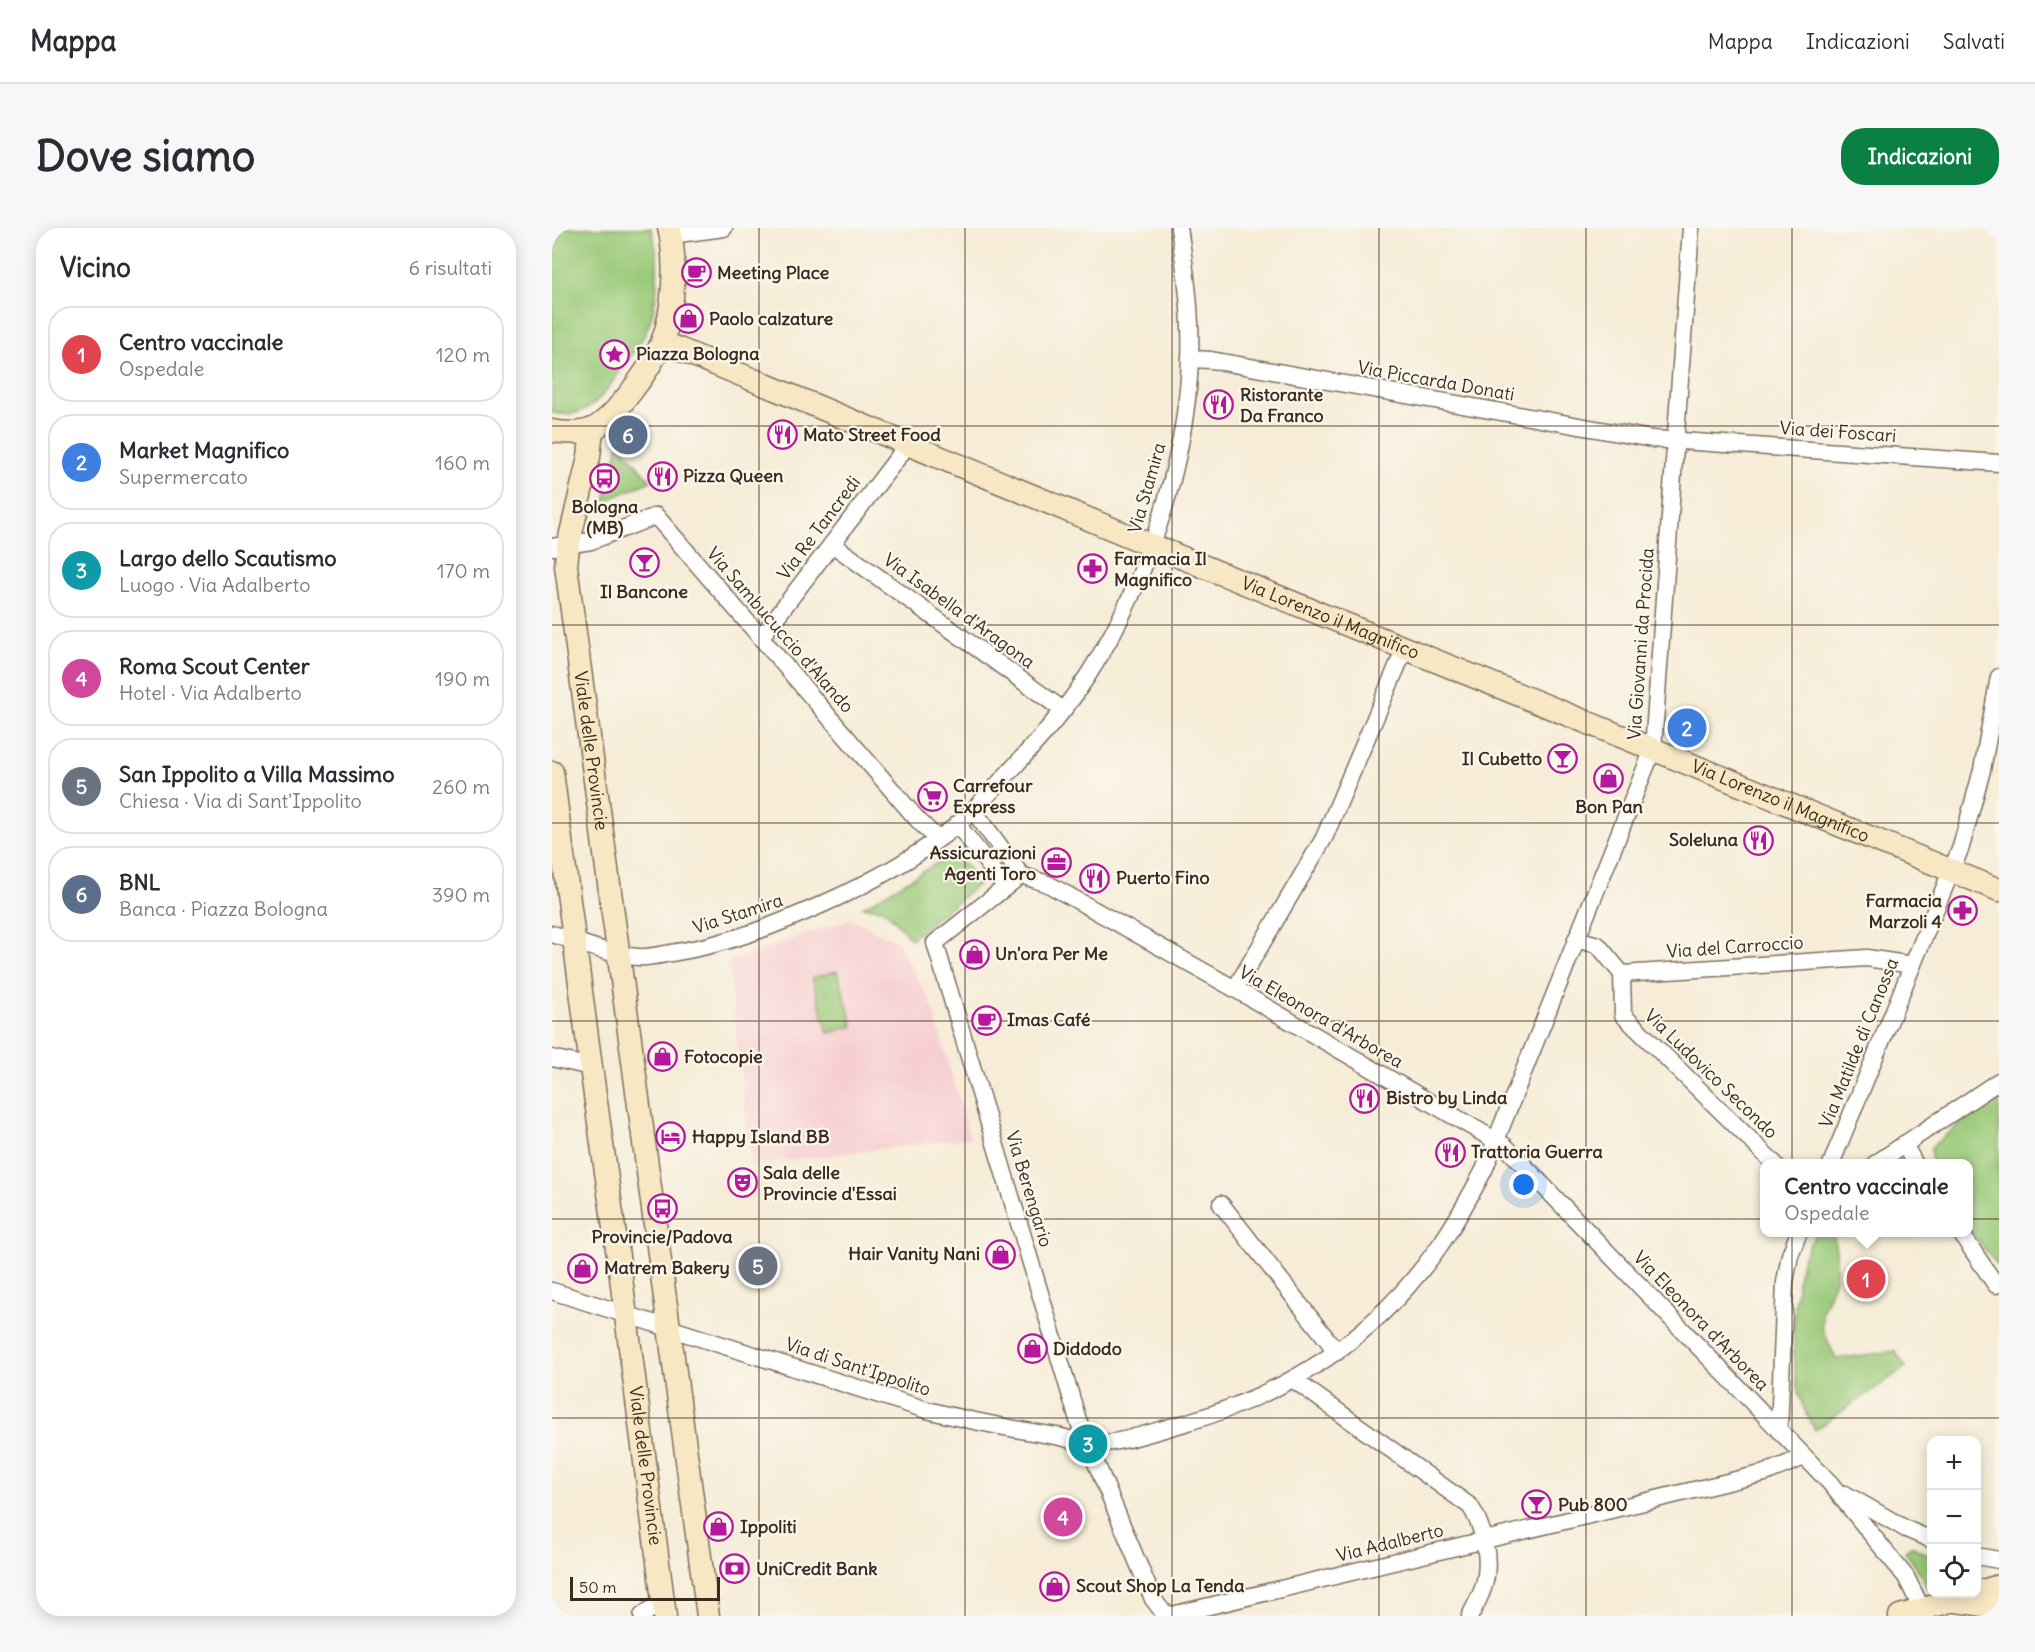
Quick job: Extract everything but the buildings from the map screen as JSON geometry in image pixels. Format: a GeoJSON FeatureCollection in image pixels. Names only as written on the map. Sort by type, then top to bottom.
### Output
{"type":"FeatureCollection","features":[{"type":"Feature","properties":{"kind":"street"},"geometry":{"type":"LineString","coordinates":[[552,431],[569,433],[592,429],[622,403],[642,376],[662,342],[672,293],[673,260],[670,231],[724,228]]}},
{"type":"Feature","properties":{"kind":"street","name":"Via Stamira"},"geometry":{"type":"LineString","coordinates":[[619,954],[652,956],[722,943],[764,929],[863,886],[957,825],[1025,754],[1063,710],[1091,670],[1116,624],[1151,545],[1169,493],[1177,460],[1190,359],[1189,303],[1179,228]]}},
{"type":"Feature","properties":{"kind":"street","name":"Via Giovanni da Procida"},"geometry":{"type":"LineString","coordinates":[[1496,1142],[1653,749],[1691,228]]}},
{"type":"Feature","properties":{"kind":"street","name":"Via Lorenzo il Magnifico"},"geometry":{"type":"LineString","coordinates":[[662,342],[1151,545],[1999,890]]}},
{"type":"Feature","properties":{"kind":"street","name":"Via Piccarda Donati"},"geometry":{"type":"LineString","coordinates":[[1190,359],[1210,360],[1640,437],[1675,440]]}},
{"type":"Feature","properties":{"kind":"street","name":"Viale delle Provincie"},"geometry":{"type":"LineString","coordinates":[[592,429],[590,457],[560,547],[566,566],[708,1616]]}},
{"type":"Feature","properties":{"kind":"street","name":"Via dei Foscari"},"geometry":{"type":"LineString","coordinates":[[1675,440],[1999,463]]}},
{"type":"Feature","properties":{"kind":"street","name":"Via Re Tancredi"},"geometry":{"type":"LineString","coordinates":[[761,637],[909,443]]}},
{"type":"Feature","properties":{"kind":"street","name":"Via Sambucuccio d'Alando"},"geometry":{"type":"LineString","coordinates":[[560,547],[591,541],[656,516],[917,819],[937,839]]}},
{"type":"Feature","properties":{"kind":"street","name":"Via Isabella d'Aragona"},"geometry":{"type":"LineString","coordinates":[[832,544],[1063,710]]}},
{"type":"Feature","properties":{"kind":"street"},"geometry":{"type":"LineString","coordinates":[[1234,989],[1324,838],[1405,648]]}},
{"type":"Feature","properties":{"kind":"street","name":"Via Matilde di Canossa"},"geometry":{"type":"LineString","coordinates":[[1833,1159],[1961,847],[1982,770],[1999,677]]}},
{"type":"Feature","properties":{"kind":"street","name":"Viale delle Provincie"},"geometry":{"type":"LineString","coordinates":[[552,772],[664,1608]]}},
{"type":"Feature","properties":{"kind":"street"},"geometry":{"type":"LineString","coordinates":[[957,825],[1006,887],[1021,875],[973,810]]}},
{"type":"Feature","properties":{"kind":"street","name":"Via Eleonora d'Arborea"},"geometry":{"type":"LineString","coordinates":[[1021,875],[1048,884],[1506,1146],[1804,1457]]}},
{"type":"Feature","properties":{"kind":"street","name":"Via Berengario"},"geometry":{"type":"LineString","coordinates":[[1006,887],[935,943],[1078,1420],[1089,1444]]}},
{"type":"Feature","properties":{"kind":"street"},"geometry":{"type":"LineString","coordinates":[[552,934],[619,954]]}},
{"type":"Feature","properties":{"kind":"street"},"geometry":{"type":"LineString","coordinates":[[1576,939],[1598,945],[1622,974]]}},
{"type":"Feature","properties":{"kind":"street","name":"Via del Carroccio"},"geometry":{"type":"LineString","coordinates":[[1622,974],[1868,958],[1912,965]]}},
{"type":"Feature","properties":{"kind":"street","name":"Via Ludovico Secondo"},"geometry":{"type":"LineString","coordinates":[[1622,974],[1623,1015],[1770,1159]]}},
{"type":"Feature","properties":{"kind":"street"},"geometry":{"type":"LineString","coordinates":[[552,1058],[591,1067]]}},
{"type":"Feature","properties":{"kind":"street"},"geometry":{"type":"LineString","coordinates":[[1882,1159],[1999,1081]]}},
{"type":"Feature","properties":{"kind":"street"},"geometry":{"type":"LineString","coordinates":[[1089,1444],[1118,1440],[1200,1418],[1248,1401],[1294,1380],[1337,1352],[1383,1311],[1416,1276],[1438,1248],[1462,1211],[1496,1142]]}},
{"type":"Feature","properties":{"kind":"street"},"geometry":{"type":"LineString","coordinates":[[1904,1144],[1912,1159]]}},
{"type":"Feature","properties":{"kind":"street"},"geometry":{"type":"LineString","coordinates":[[1221,1204],[1337,1352]]}},
{"type":"Feature","properties":{"kind":"street"},"geometry":{"type":"LineString","coordinates":[[1779,1431],[1785,1282],[1790,1255],[1797,1237]]}},
{"type":"Feature","properties":{"kind":"street"},"geometry":{"type":"LineString","coordinates":[[1963,1237],[1996,1285]]}},
{"type":"Feature","properties":{"kind":"street"},"geometry":{"type":"LineString","coordinates":[[552,1291],[670,1329]]}},
{"type":"Feature","properties":{"kind":"street","name":"Via di Sant'Ippolito"},"geometry":{"type":"LineString","coordinates":[[670,1329],[927,1410],[983,1425],[1067,1438],[1089,1444]]}},
{"type":"Feature","properties":{"kind":"street"},"geometry":{"type":"LineString","coordinates":[[1294,1380],[1466,1502],[1472,1510],[1480,1525],[1486,1564],[1484,1583],[1470,1616]]}},
{"type":"Feature","properties":{"kind":"street","name":"Via Adalberto"},"geometry":{"type":"LineString","coordinates":[[1089,1444],[1153,1599],[1161,1611],[1169,1615],[1765,1473],[1804,1457]]}},
{"type":"Feature","properties":{"kind":"street"},"geometry":{"type":"LineString","coordinates":[[1804,1457],[1830,1483],[1906,1577],[1911,1612],[1959,1598]]}},
{"type":"Feature","properties":{"kind":"street"},"geometry":{"type":"LineString","coordinates":[[1830,1483],[1862,1506],[1927,1538]]}},
{"type":"Feature","properties":{"kind":"street"},"geometry":{"type":"LineString","coordinates":[[1981,1557],[1999,1560]]}},
{"type":"Feature","properties":{"kind":"street"},"geometry":{"type":"LineString","coordinates":[[1981,1595],[1998,1602]]}},
{"type":"Feature","properties":{"kind":"street"},"geometry":{"type":"LineString","coordinates":[[1950,1601],[1998,1602]]}},
{"type":"Feature","properties":{"kind":"street"},"geometry":{"type":"LineString","coordinates":[[642,1616],[664,1608]]}},
{"type":"Feature","properties":{"kind":"shaded area"},"geometry":{"type":"Polygon","coordinates":[[[851,919],[898,942],[931,1003],[970,1138],[751,1165],[728,961],[851,919]]]}},
{"type":"Feature","properties":{"kind":"green space"},"geometry":{"type":"Polygon","coordinates":[[[552,228],[651,228],[656,253],[656,294],[646,332],[598,400],[583,411],[574,414],[552,413],[552,228]]]}},
{"type":"Feature","properties":{"kind":"green space"},"geometry":{"type":"Polygon","coordinates":[[[619,444],[651,481],[605,501],[619,444]]]}},
{"type":"Feature","properties":{"kind":"green space"},"geometry":{"type":"Polygon","coordinates":[[[954,853],[981,882],[911,939],[887,912],[882,909],[863,907],[954,853]]]}},
{"type":"Feature","properties":{"kind":"green space"},"geometry":{"type":"Polygon","coordinates":[[[837,971],[853,1026],[828,1033],[812,978],[837,971]]]}},
{"type":"Feature","properties":{"kind":"green space"},"geometry":{"type":"Polygon","coordinates":[[[1999,1097],[1999,1267],[1973,1235],[1973,1159],[1932,1159],[1931,1147],[1999,1097]]]}},
{"type":"Feature","properties":{"kind":"green space"},"geometry":{"type":"Polygon","coordinates":[[[1814,1237],[1834,1237],[1836,1277],[1822,1312],[1822,1328],[1836,1359],[1895,1351],[1906,1367],[1815,1430],[1798,1391],[1794,1362],[1797,1290],[1806,1250],[1814,1237]]]}},
{"type":"Feature","properties":{"kind":"green space"},"geometry":{"type":"Polygon","coordinates":[[[1911,1546],[1927,1554],[1927,1587],[1917,1568],[1905,1552],[1911,1546]]]}},
{"type":"Feature","properties":{"kind":"place","name":"Meeting Place"},"geometry":{"type":"Point","coordinates":[696,273]}},
{"type":"Feature","properties":{"kind":"place","name":"Paolo calzature"},"geometry":{"type":"Point","coordinates":[688,319]}},
{"type":"Feature","properties":{"kind":"place","name":"Piazza Bologna"},"geometry":{"type":"Point","coordinates":[615,354]}},
{"type":"Feature","properties":{"kind":"place","name":"Ristorante Da Franco"},"geometry":{"type":"Point","coordinates":[1219,405]}},
{"type":"Feature","properties":{"kind":"place","name":"BNL"},"geometry":{"type":"Point","coordinates":[628,435]}},
{"type":"Feature","properties":{"kind":"place","name":"Mato Street Food"},"geometry":{"type":"Point","coordinates":[782,435]}},
{"type":"Feature","properties":{"kind":"place","name":"Pizza Queen"},"geometry":{"type":"Point","coordinates":[662,476]}},
{"type":"Feature","properties":{"kind":"place","name":"Bologna (MB)"},"geometry":{"type":"Point","coordinates":[605,478]}},
{"type":"Feature","properties":{"kind":"place","name":"Il Bancone"},"geometry":{"type":"Point","coordinates":[644,563]}},
{"type":"Feature","properties":{"kind":"place","name":"Farmacia Il Magnifico"},"geometry":{"type":"Point","coordinates":[1093,569]}},
{"type":"Feature","properties":{"kind":"place","name":"Market Magnifico"},"geometry":{"type":"Point","coordinates":[1687,728]}},
{"type":"Feature","properties":{"kind":"place","name":"Il Cubetto"},"geometry":{"type":"Point","coordinates":[1563,759]}},
{"type":"Feature","properties":{"kind":"place","name":"Bon Pan"},"geometry":{"type":"Point","coordinates":[1609,778]}},
{"type":"Feature","properties":{"kind":"place","name":"Carrefour Express"},"geometry":{"type":"Point","coordinates":[932,796]}},
{"type":"Feature","properties":{"kind":"place","name":"Soleluna"},"geometry":{"type":"Point","coordinates":[1759,840]}},
{"type":"Feature","properties":{"kind":"place","name":"Assicurazioni Agenti Toro"},"geometry":{"type":"Point","coordinates":[1057,863]}},
{"type":"Feature","properties":{"kind":"place","name":"Puerto Fino"},"geometry":{"type":"Point","coordinates":[1095,878]}},
{"type":"Feature","properties":{"kind":"place","name":"Farmacia Marzoli 4"},"geometry":{"type":"Point","coordinates":[1963,911]}},
{"type":"Feature","properties":{"kind":"place","name":"Un'ora Per Me"},"geometry":{"type":"Point","coordinates":[974,954]}},
{"type":"Feature","properties":{"kind":"place","name":"Imas Café"},"geometry":{"type":"Point","coordinates":[986,1020]}},
{"type":"Feature","properties":{"kind":"place","name":"Fotocopie"},"geometry":{"type":"Point","coordinates":[663,1057]}},
{"type":"Feature","properties":{"kind":"place","name":"Bistro by Linda"},"geometry":{"type":"Point","coordinates":[1365,1098]}},
{"type":"Feature","properties":{"kind":"place","name":"Happy Island BB"},"geometry":{"type":"Point","coordinates":[671,1137]}},
{"type":"Feature","properties":{"kind":"place","name":"Trattoria Guerra"},"geometry":{"type":"Point","coordinates":[1450,1152]}},
{"type":"Feature","properties":{"kind":"place","name":"Sala delle Provincie d'Essai"},"geometry":{"type":"Point","coordinates":[742,1183]}},
{"type":"Feature","properties":{"kind":"place","name":"Provincie/Padova"},"geometry":{"type":"Point","coordinates":[662,1208]}},
{"type":"Feature","properties":{"kind":"place","name":"Hair Vanity Nani"},"geometry":{"type":"Point","coordinates":[1001,1254]}},
{"type":"Feature","properties":{"kind":"place","name":"San Ippolito a Villa Massimo"},"geometry":{"type":"Point","coordinates":[758,1266]}},
{"type":"Feature","properties":{"kind":"place","name":"Matrem Bakery"},"geometry":{"type":"Point","coordinates":[583,1268]}},
{"type":"Feature","properties":{"kind":"place","name":"Centro vaccinale"},"geometry":{"type":"Point","coordinates":[1866,1279]}},
{"type":"Feature","properties":{"kind":"place","name":"Diddodo"},"geometry":{"type":"Point","coordinates":[1032,1349]}},
{"type":"Feature","properties":{"kind":"place","name":"Largo dello Scautismo"},"geometry":{"type":"Point","coordinates":[1088,1444]}},
{"type":"Feature","properties":{"kind":"place","name":"Pub 800"},"geometry":{"type":"Point","coordinates":[1537,1505]}},
{"type":"Feature","properties":{"kind":"place","name":"Roma Scout Center"},"geometry":{"type":"Point","coordinates":[1063,1517]}},
{"type":"Feature","properties":{"kind":"place","name":"Ippoliti"},"geometry":{"type":"Point","coordinates":[719,1527]}},
{"type":"Feature","properties":{"kind":"place","name":"UniCredit Bank"},"geometry":{"type":"Point","coordinates":[735,1569]}},
{"type":"Feature","properties":{"kind":"place","name":"Scout Shop La Tenda"},"geometry":{"type":"Point","coordinates":[1055,1586]}}]}
